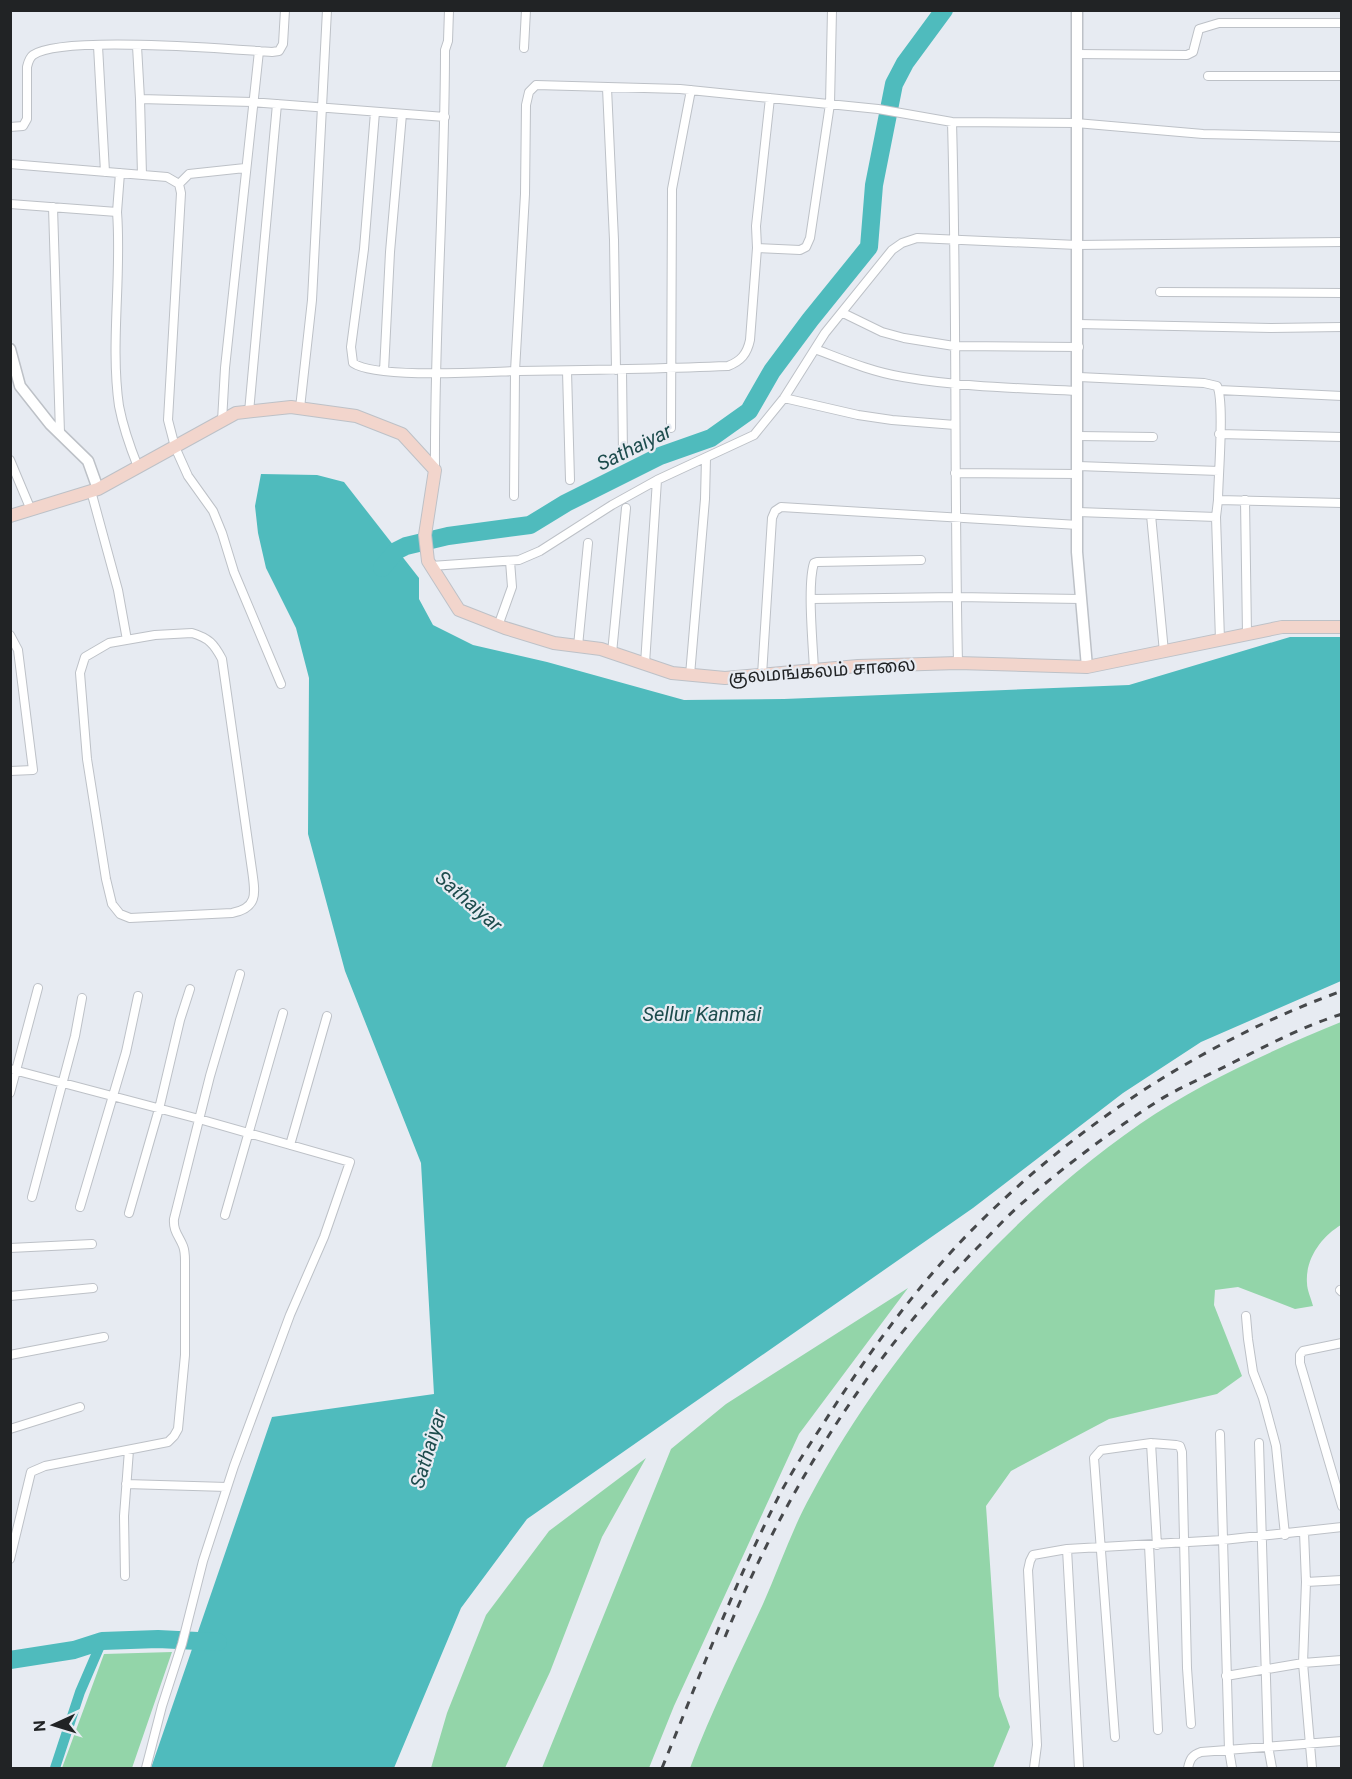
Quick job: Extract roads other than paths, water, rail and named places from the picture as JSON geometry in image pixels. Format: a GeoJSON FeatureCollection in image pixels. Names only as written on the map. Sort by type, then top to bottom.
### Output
{"type":"FeatureCollection","features":[{"type":"Feature","properties":{"kind":"main road"},"geometry":{"type":"LineString","coordinates":[[10,516],[95,490],[236,413],[291,407],[356,416],[402,434],[435,470]]}},
{"type":"Feature","properties":{"kind":"main road","name":"குலமங்கலம் சாலை"},"geometry":{"type":"LineString","coordinates":[[435,470],[425,535],[429,564],[459,610],[498,626],[554,642],[612,652],[672,673],[725,678],[858,666],[958,663],[1087,668],[1281,627],[1341,627]]}},
{"type":"Feature","properties":{"kind":"street"},"geometry":{"type":"LineString","coordinates":[[10,127],[23,126],[27,119],[27,67],[29,59],[34,54],[74,45],[279,51],[283,44],[285,10]]}},
{"type":"Feature","properties":{"kind":"street"},"geometry":{"type":"LineString","coordinates":[[300,408],[312,300],[327,10]]}},
{"type":"Feature","properties":{"kind":"street"},"geometry":{"type":"LineString","coordinates":[[435,470],[434,373],[441,247],[445,50],[448,40],[449,10]]}},
{"type":"Feature","properties":{"kind":"street"},"geometry":{"type":"LineString","coordinates":[[524,48],[526,10]]}},
{"type":"Feature","properties":{"kind":"street"},"geometry":{"type":"LineString","coordinates":[[757,248],[800,250],[806,247],[810,238],[830,104],[832,10]]}},
{"type":"Feature","properties":{"kind":"street"},"geometry":{"type":"LineString","coordinates":[[1077,10],[1079,347],[1077,552],[1087,668]]}},
{"type":"Feature","properties":{"kind":"street"},"geometry":{"type":"LineString","coordinates":[[1077,54],[1187,55],[1193,52],[1199,28],[1219,24],[1341,23]]}},
{"type":"Feature","properties":{"kind":"street"},"geometry":{"type":"LineString","coordinates":[[99,46],[105,172]]}},
{"type":"Feature","properties":{"kind":"street"},"geometry":{"type":"LineString","coordinates":[[137,46],[142,175]]}},
{"type":"Feature","properties":{"kind":"street"},"geometry":{"type":"LineString","coordinates":[[222,421],[225,368],[245,168],[259,51]]}},
{"type":"Feature","properties":{"kind":"street"},"geometry":{"type":"LineString","coordinates":[[1208,76],[1341,76]]}},
{"type":"Feature","properties":{"kind":"street"},"geometry":{"type":"LineString","coordinates":[[514,496],[515,371],[525,194],[526,105],[529,92],[536,85],[691,90],[878,109],[952,122],[1076,123],[1203,134],[1341,137]]}},
{"type":"Feature","properties":{"kind":"street"},"geometry":{"type":"LineString","coordinates":[[607,88],[623,456]]}},
{"type":"Feature","properties":{"kind":"street"},"geometry":{"type":"LineString","coordinates":[[671,428],[672,189],[691,90]]}},
{"type":"Feature","properties":{"kind":"street"},"geometry":{"type":"LineString","coordinates":[[375,112],[364,249],[351,356],[353,363],[358,367],[384,371],[434,373],[619,370],[728,366],[739,362],[748,350],[757,248],[756,226],[770,98]]}},
{"type":"Feature","properties":{"kind":"street"},"geometry":{"type":"LineString","coordinates":[[140,99],[252,102],[445,117]]}},
{"type":"Feature","properties":{"kind":"street"},"geometry":{"type":"LineString","coordinates":[[249,412],[277,104]]}},
{"type":"Feature","properties":{"kind":"street"},"geometry":{"type":"LineString","coordinates":[[384,371],[390,252],[402,114]]}},
{"type":"Feature","properties":{"kind":"street"},"geometry":{"type":"LineString","coordinates":[[952,122],[956,240],[954,385],[958,663]]}},
{"type":"Feature","properties":{"kind":"street"},"geometry":{"type":"LineString","coordinates":[[10,164],[167,177],[179,184],[181,193],[168,420],[175,447],[188,476],[213,512],[222,533],[234,572],[281,684]]}},
{"type":"Feature","properties":{"kind":"street"},"geometry":{"type":"LineString","coordinates":[[179,184],[189,174],[245,168]]}},
{"type":"Feature","properties":{"kind":"street"},"geometry":{"type":"LineString","coordinates":[[120,173],[117,212],[119,232],[116,350],[119,404],[125,436],[138,467]]}},
{"type":"Feature","properties":{"kind":"street"},"geometry":{"type":"LineString","coordinates":[[10,204],[117,212]]}},
{"type":"Feature","properties":{"kind":"street"},"geometry":{"type":"LineString","coordinates":[[53,207],[60,433]]}},
{"type":"Feature","properties":{"kind":"street"},"geometry":{"type":"LineString","coordinates":[[429,564],[519,560],[540,550],[657,480],[754,435],[784,398],[825,333],[892,250],[902,243],[917,238],[1077,245],[1341,242]]}},
{"type":"Feature","properties":{"kind":"street"},"geometry":{"type":"LineString","coordinates":[[1160,292],[1341,293]]}},
{"type":"Feature","properties":{"kind":"street"},"geometry":{"type":"LineString","coordinates":[[843,313],[882,332],[954,346],[1079,347]]}},
{"type":"Feature","properties":{"kind":"street"},"geometry":{"type":"LineString","coordinates":[[1078,324],[1251,328],[1341,327]]}},
{"type":"Feature","properties":{"kind":"street"},"geometry":{"type":"LineString","coordinates":[[10,349],[20,386],[60,433],[88,461],[118,590],[127,640]]}},
{"type":"Feature","properties":{"kind":"street"},"geometry":{"type":"LineString","coordinates":[[815,349],[868,369],[902,377],[954,385],[1078,391]]}},
{"type":"Feature","properties":{"kind":"street"},"geometry":{"type":"LineString","coordinates":[[567,370],[570,480]]}},
{"type":"Feature","properties":{"kind":"street"},"geometry":{"type":"LineString","coordinates":[[1078,377],[1204,383],[1217,386],[1219,390],[1219,434],[1216,517],[1220,640]]}},
{"type":"Feature","properties":{"kind":"street"},"geometry":{"type":"LineString","coordinates":[[1219,390],[1341,396]]}},
{"type":"Feature","properties":{"kind":"street"},"geometry":{"type":"LineString","coordinates":[[784,398],[880,418],[955,425]]}},
{"type":"Feature","properties":{"kind":"street"},"geometry":{"type":"LineString","coordinates":[[1219,434],[1341,437]]}},
{"type":"Feature","properties":{"kind":"street"},"geometry":{"type":"LineString","coordinates":[[1078,436],[1153,437]]}},
{"type":"Feature","properties":{"kind":"street"},"geometry":{"type":"LineString","coordinates":[[690,675],[705,499],[706,458]]}},
{"type":"Feature","properties":{"kind":"street"},"geometry":{"type":"LineString","coordinates":[[10,460],[31,510]]}},
{"type":"Feature","properties":{"kind":"street"},"geometry":{"type":"LineString","coordinates":[[955,472],[1218,471]]}},
{"type":"Feature","properties":{"kind":"street"},"geometry":{"type":"LineString","coordinates":[[645,664],[657,480]]}},
{"type":"Feature","properties":{"kind":"street"},"geometry":{"type":"LineString","coordinates":[[1218,500],[1341,502]]}},
{"type":"Feature","properties":{"kind":"street"},"geometry":{"type":"LineString","coordinates":[[1245,500],[1246,634]]}},
{"type":"Feature","properties":{"kind":"street"},"geometry":{"type":"LineString","coordinates":[[762,675],[772,518],[775,510],[781,507],[1078,525]]}},
{"type":"Feature","properties":{"kind":"street"},"geometry":{"type":"LineString","coordinates":[[612,652],[626,508]]}},
{"type":"Feature","properties":{"kind":"street"},"geometry":{"type":"LineString","coordinates":[[1078,512],[1216,517]]}},
{"type":"Feature","properties":{"kind":"street"},"geometry":{"type":"LineString","coordinates":[[1151,515],[1164,652]]}},
{"type":"Feature","properties":{"kind":"street"},"geometry":{"type":"LineString","coordinates":[[578,646],[588,543]]}},
{"type":"Feature","properties":{"kind":"street"},"geometry":{"type":"LineString","coordinates":[[814,670],[812,569],[816,562],[921,560]]}},
{"type":"Feature","properties":{"kind":"street"},"geometry":{"type":"LineString","coordinates":[[498,626],[512,587],[510,561]]}},
{"type":"Feature","properties":{"kind":"street"},"geometry":{"type":"LineString","coordinates":[[812,599],[957,597],[1081,599]]}},
{"type":"Feature","properties":{"kind":"street"},"geometry":{"type":"LineString","coordinates":[[192,633],[214,644],[222,659],[255,891],[252,903],[244,911],[130,918],[120,914],[112,904],[105,879],[87,759],[80,673],[86,657],[96,649],[109,643],[127,640],[155,635],[192,633]]}},
{"type":"Feature","properties":{"kind":"street"},"geometry":{"type":"LineString","coordinates":[[10,635],[18,650],[33,770],[10,771]]}},
{"type":"Feature","properties":{"kind":"street"},"geometry":{"type":"LineString","coordinates":[[10,1559],[31,1472],[45,1466],[168,1442],[178,1429],[185,1355],[185,1277],[184,1249],[173,1225],[199,1119],[240,974]]}},
{"type":"Feature","properties":{"kind":"street"},"geometry":{"type":"LineString","coordinates":[[10,1094],[14,1070],[38,988]]}},
{"type":"Feature","properties":{"kind":"street"},"geometry":{"type":"LineString","coordinates":[[129,1213],[190,989]]}},
{"type":"Feature","properties":{"kind":"street"},"geometry":{"type":"LineString","coordinates":[[80,1207],[126,1052],[138,996]]}},
{"type":"Feature","properties":{"kind":"street"},"geometry":{"type":"LineString","coordinates":[[32,1197],[75,1036],[82,998]]}},
{"type":"Feature","properties":{"kind":"street"},"geometry":{"type":"LineString","coordinates":[[225,1215],[283,1013]]}},
{"type":"Feature","properties":{"kind":"street"},"geometry":{"type":"LineString","coordinates":[[290,1145],[327,1016]]}},
{"type":"Feature","properties":{"kind":"street"},"geometry":{"type":"LineString","coordinates":[[14,1070],[350,1162],[324,1237],[290,1315],[227,1487],[203,1561],[146,1768]]}},
{"type":"Feature","properties":{"kind":"street"},"geometry":{"type":"LineString","coordinates":[[10,1248],[92,1244]]}},
{"type":"Feature","properties":{"kind":"street"},"geometry":{"type":"LineString","coordinates":[[10,1296],[93,1288]]}},
{"type":"Feature","properties":{"kind":"street"},"geometry":{"type":"LineString","coordinates":[[1246,1316],[1253,1372],[1263,1398],[1276,1446],[1285,1535]]}},
{"type":"Feature","properties":{"kind":"street"},"geometry":{"type":"LineString","coordinates":[[10,1355],[104,1337]]}},
{"type":"Feature","properties":{"kind":"street"},"geometry":{"type":"LineString","coordinates":[[1341,1343],[1303,1351],[1300,1355],[1300,1363],[1341,1506]]}},
{"type":"Feature","properties":{"kind":"street"},"geometry":{"type":"LineString","coordinates":[[10,1429],[80,1407]]}},
{"type":"Feature","properties":{"kind":"street"},"geometry":{"type":"LineString","coordinates":[[1220,1434],[1226,1676],[1229,1750],[1232,1768]]}},
{"type":"Feature","properties":{"kind":"street"},"geometry":{"type":"LineString","coordinates":[[1151,1443],[1158,1730]]}},
{"type":"Feature","properties":{"kind":"street"},"geometry":{"type":"LineString","coordinates":[[1115,1737],[1094,1458],[1101,1450],[1151,1443],[1176,1444],[1180,1446],[1182,1452],[1187,1668],[1191,1724]]}},
{"type":"Feature","properties":{"kind":"street"},"geometry":{"type":"LineString","coordinates":[[1259,1443],[1268,1746],[1272,1768]]}},
{"type":"Feature","properties":{"kind":"street"},"geometry":{"type":"LineString","coordinates":[[125,1576],[124,1516],[129,1450]]}},
{"type":"Feature","properties":{"kind":"street"},"geometry":{"type":"LineString","coordinates":[[126,1484],[227,1487]]}},
{"type":"Feature","properties":{"kind":"street"},"geometry":{"type":"LineString","coordinates":[[1034,1768],[1037,1745],[1028,1570],[1029,1561],[1033,1555],[1066,1548],[1185,1543],[1285,1535],[1341,1527]]}},
{"type":"Feature","properties":{"kind":"street"},"geometry":{"type":"LineString","coordinates":[[1304,1532],[1306,1582],[1303,1663],[1312,1768]]}},
{"type":"Feature","properties":{"kind":"street"},"geometry":{"type":"LineString","coordinates":[[1066,1548],[1079,1768]]}},
{"type":"Feature","properties":{"kind":"street"},"geometry":{"type":"LineString","coordinates":[[1306,1582],[1341,1580]]}},
{"type":"Feature","properties":{"kind":"street"},"geometry":{"type":"LineString","coordinates":[[1226,1676],[1266,1668],[1341,1660]]}},
{"type":"Feature","properties":{"kind":"street"},"geometry":{"type":"LineString","coordinates":[[1188,1768],[1194,1755],[1268,1746],[1341,1741]]}},
{"type":"Feature","properties":{"kind":"water","name":"Sellur Kanmai"},"geometry":{"type":"Polygon","coordinates":[[[261,474],[317,475],[344,482],[419,578],[419,599],[433,625],[473,645],[547,662],[684,700],[784,699],[1129,685],[1290,637],[1341,637],[1341,981],[1201,1042],[1123,1093],[973,1208],[527,1519],[461,1608],[394,1768],[151,1768],[272,1417],[434,1394],[421,1163],[345,971],[308,834],[309,678],[296,628],[266,568],[255,506],[261,474]]]}},
{"type":"Feature","properties":{"kind":"waterway","name":"Sathaiyar"},"geometry":{"type":"LineString","coordinates":[[382,568],[396,551],[406,546],[448,536],[530,525],[566,503],[660,456],[711,438],[749,411],[772,371],[869,247],[874,185],[894,84],[905,63],[944,10]]}},
{"type":"Feature","properties":{"kind":"waterway","name":"Sathaiyar"},"geometry":{"type":"LineString","coordinates":[[10,1660],[74,1650],[102,1641],[158,1639],[218,1642]]}},
{"type":"Feature","properties":{"kind":"waterway"},"geometry":{"type":"LineString","coordinates":[[55,1768],[80,1692],[102,1641]]}},
{"type":"Feature","properties":{"kind":"railway"},"geometry":{"type":"LineString","coordinates":[[662,1768],[733,1594],[781,1492],[864,1363],[932,1273],[970,1232],[1052,1157],[1142,1091],[1240,1035],[1290,1011],[1342,991]]}},
{"type":"Feature","properties":{"kind":"railway"},"geometry":{"type":"LineString","coordinates":[[725,1637],[774,1531],[833,1429],[901,1334],[938,1289],[1004,1220],[1071,1163],[1161,1099],[1285,1037],[1342,1014]]}}]}
